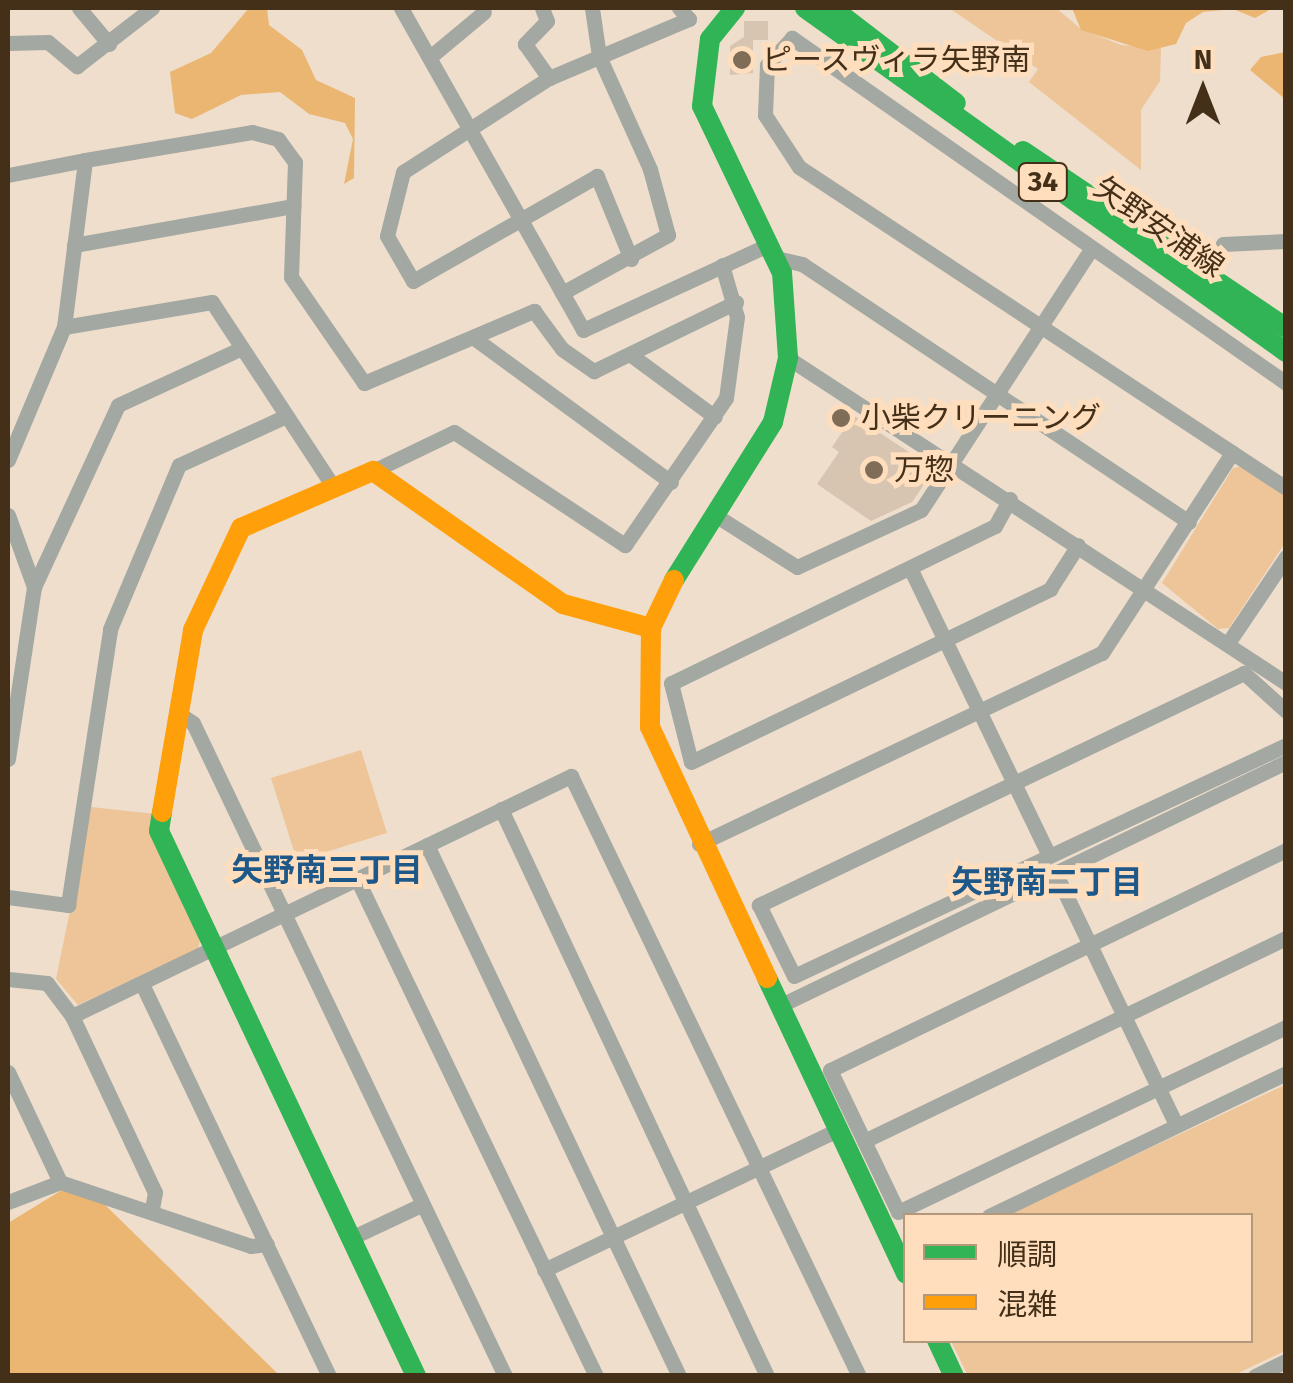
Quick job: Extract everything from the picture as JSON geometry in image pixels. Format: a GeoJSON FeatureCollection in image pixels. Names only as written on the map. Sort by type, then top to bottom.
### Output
{"type":"FeatureCollection","features":[{"type":"Feature","properties":{"kind":"street"},"geometry":{"type":"LineString","coordinates":[[79,8],[109,44]]}},
{"type":"Feature","properties":{"kind":"street"},"geometry":{"type":"LineString","coordinates":[[8,43],[48,42],[77,66],[152,8]]}},
{"type":"Feature","properties":{"kind":"street"},"geometry":{"type":"LineString","coordinates":[[402,8],[476,131],[582,330],[722,265],[772,251],[802,264],[1189,522]]}},
{"type":"Feature","properties":{"kind":"street"},"geometry":{"type":"LineString","coordinates":[[542,8],[547,22],[525,44],[549,78]]}},
{"type":"Feature","properties":{"kind":"street"},"geometry":{"type":"LineString","coordinates":[[562,293],[668,234],[650,169],[599,56],[592,8]]}},
{"type":"Feature","properties":{"kind":"street"},"geometry":{"type":"LineString","coordinates":[[735,8],[710,39],[702,106],[772,251],[790,323],[788,358],[773,422],[651,628],[650,727],[699,844],[903,1263]]}},
{"type":"Feature","properties":{"kind":"street","name":"矢野安浦線"},"geometry":{"type":"LineString","coordinates":[[805,8],[1286,352]]}},
{"type":"Feature","properties":{"kind":"street","name":"矢野安浦線"},"geometry":{"type":"LineString","coordinates":[[832,8],[1028,154],[1286,328]]}},
{"type":"Feature","properties":{"kind":"street"},"geometry":{"type":"LineString","coordinates":[[631,258],[597,176],[413,281],[388,236],[403,172],[476,131],[549,78],[689,11]]}},
{"type":"Feature","properties":{"kind":"street"},"geometry":{"type":"LineString","coordinates":[[430,58],[484,12]]}},
{"type":"Feature","properties":{"kind":"street"},"geometry":{"type":"LineString","coordinates":[[1286,384],[1089,252],[792,38],[778,48],[760,100],[787,155],[1286,488]]}},
{"type":"Feature","properties":{"kind":"street"},"geometry":{"type":"LineString","coordinates":[[8,175],[252,132],[278,139],[295,162],[292,277],[364,383],[534,311],[562,350],[594,371],[736,302]]}},
{"type":"Feature","properties":{"kind":"street"},"geometry":{"type":"LineString","coordinates":[[8,460],[64,326],[85,160]]}},
{"type":"Feature","properties":{"kind":"street"},"geometry":{"type":"LineString","coordinates":[[74,245],[294,206]]}},
{"type":"Feature","properties":{"kind":"street"},"geometry":{"type":"LineString","coordinates":[[1207,272],[1223,244],[1286,241]]}},
{"type":"Feature","properties":{"kind":"street"},"geometry":{"type":"LineString","coordinates":[[715,515],[797,567],[921,510],[1089,252]]}},
{"type":"Feature","properties":{"kind":"street"},"geometry":{"type":"LineString","coordinates":[[416,1376],[159,831],[176,712],[193,630],[240,528],[454,432],[625,544],[714,417],[732,378],[736,302],[722,265]]}},
{"type":"Feature","properties":{"kind":"street"},"geometry":{"type":"LineString","coordinates":[[64,326],[212,302],[332,485]]}},
{"type":"Feature","properties":{"kind":"street"},"geometry":{"type":"LineString","coordinates":[[474,338],[671,482]]}},
{"type":"Feature","properties":{"kind":"street"},"geometry":{"type":"LineString","coordinates":[[8,760],[34,587],[118,406],[240,349]]}},
{"type":"Feature","properties":{"kind":"street"},"geometry":{"type":"LineString","coordinates":[[631,355],[714,417]]}},
{"type":"Feature","properties":{"kind":"street"},"geometry":{"type":"LineString","coordinates":[[788,358],[952,460],[1286,682]]}},
{"type":"Feature","properties":{"kind":"street"},"geometry":{"type":"LineString","coordinates":[[8,897],[68,905],[110,629],[179,465],[284,417]]}},
{"type":"Feature","properties":{"kind":"street"},"geometry":{"type":"LineString","coordinates":[[699,844],[1102,653],[1232,452]]}},
{"type":"Feature","properties":{"kind":"street"},"geometry":{"type":"LineString","coordinates":[[373,471],[563,604],[651,628]]}},
{"type":"Feature","properties":{"kind":"street"},"geometry":{"type":"LineString","coordinates":[[1010,499],[995,526],[671,683],[692,762],[1050,589],[1078,544]]}},
{"type":"Feature","properties":{"kind":"street"},"geometry":{"type":"LineString","coordinates":[[8,515],[34,587]]}},
{"type":"Feature","properties":{"kind":"street"},"geometry":{"type":"LineString","coordinates":[[1228,643],[1280,581],[1286,557]]}},
{"type":"Feature","properties":{"kind":"street"},"geometry":{"type":"LineString","coordinates":[[910,570],[1048,854]]}},
{"type":"Feature","properties":{"kind":"street"},"geometry":{"type":"LineString","coordinates":[[8,635],[26,638]]}},
{"type":"Feature","properties":{"kind":"street"},"geometry":{"type":"LineString","coordinates":[[1286,711],[1244,673],[759,904],[794,976],[1286,745]]}},
{"type":"Feature","properties":{"kind":"street"},"geometry":{"type":"LineString","coordinates":[[176,712],[193,724],[505,1376]]}},
{"type":"Feature","properties":{"kind":"street"},"geometry":{"type":"LineString","coordinates":[[779,1006],[1286,762]]}},
{"type":"Feature","properties":{"kind":"street"},"geometry":{"type":"LineString","coordinates":[[72,1016],[571,776],[859,1376]]}},
{"type":"Feature","properties":{"kind":"street"},"geometry":{"type":"LineString","coordinates":[[501,809],[767,1376]]}},
{"type":"Feature","properties":{"kind":"street"},"geometry":{"type":"LineString","coordinates":[[427,845],[680,1376]]}},
{"type":"Feature","properties":{"kind":"street"},"geometry":{"type":"LineString","coordinates":[[1286,850],[830,1070],[898,1212],[1286,1027]]}},
{"type":"Feature","properties":{"kind":"street"},"geometry":{"type":"LineString","coordinates":[[1055,872],[1176,1125]]}},
{"type":"Feature","properties":{"kind":"street"},"geometry":{"type":"LineString","coordinates":[[357,879],[596,1376]]}},
{"type":"Feature","properties":{"kind":"street"},"geometry":{"type":"LineString","coordinates":[[864,1141],[1286,938]]}},
{"type":"Feature","properties":{"kind":"street"},"geometry":{"type":"LineString","coordinates":[[8,979],[47,984],[72,1016],[155,1192],[152,1209]]}},
{"type":"Feature","properties":{"kind":"street"},"geometry":{"type":"LineString","coordinates":[[142,984],[330,1376]]}},
{"type":"Feature","properties":{"kind":"street"},"geometry":{"type":"LineString","coordinates":[[8,1072],[60,1182]]}},
{"type":"Feature","properties":{"kind":"street"},"geometry":{"type":"LineString","coordinates":[[995,1213],[1286,1073]]}},
{"type":"Feature","properties":{"kind":"street"},"geometry":{"type":"LineString","coordinates":[[544,1270],[837,1130]]}},
{"type":"Feature","properties":{"kind":"street"},"geometry":{"type":"LineString","coordinates":[[8,1202],[60,1182],[152,1209],[251,1246],[267,1244]]}},
{"type":"Feature","properties":{"kind":"street"},"geometry":{"type":"LineString","coordinates":[[352,1237],[424,1204]]}},
{"type":"Feature","properties":{"kind":"street"},"geometry":{"type":"LineString","coordinates":[[938,1343],[954,1376]]}},
{"type":"Feature","properties":{"kind":"street"},"geometry":{"type":"LineString","coordinates":[[1254,1376],[1286,1361]]}},
{"type":"Feature","properties":{"kind":"shaded area"},"geometry":{"type":"Polygon","coordinates":[[[249,8],[267,8],[269,25],[302,50],[316,80],[355,98],[354,178],[344,184],[353,139],[345,123],[309,114],[280,92],[241,95],[192,119],[175,113],[170,72],[211,53],[249,8]]]}},
{"type":"Feature","properties":{"kind":"shaded area"},"geometry":{"type":"Polygon","coordinates":[[[949,8],[1056,8],[1081,29],[1121,45],[1161,48],[1160,81],[1141,110],[1141,170],[1029,82],[1038,69],[949,8]]]}},
{"type":"Feature","properties":{"kind":"shaded area"},"geometry":{"type":"Polygon","coordinates":[[[1072,8],[1273,8],[1255,18],[1233,9],[1203,12],[1186,23],[1176,44],[1148,51],[1081,30],[1072,8]]]}},
{"type":"Feature","properties":{"kind":"shaded area"},"geometry":{"type":"Polygon","coordinates":[[[1286,52],[1285,99],[1250,70],[1261,57],[1286,52]]]}},
{"type":"Feature","properties":{"kind":"shaded area"},"geometry":{"type":"Polygon","coordinates":[[[1242,466],[1285,495],[1285,543],[1229,628],[1218,629],[1162,583],[1233,468],[1242,466]]]}},
{"type":"Feature","properties":{"kind":"shaded area"},"geometry":{"type":"Polygon","coordinates":[[[361,750],[387,833],[297,861],[271,778],[361,750]]]}},
{"type":"Feature","properties":{"kind":"shaded area"},"geometry":{"type":"Polygon","coordinates":[[[91,807],[155,814],[200,940],[198,949],[78,1005],[56,979],[91,807]]]}},
{"type":"Feature","properties":{"kind":"shaded area"},"geometry":{"type":"Polygon","coordinates":[[[1285,1085],[1285,1351],[1234,1375],[968,1376],[952,1343],[1253,1343],[1253,1213],[1011,1213],[1285,1085]]]}},
{"type":"Feature","properties":{"kind":"shaded area"},"geometry":{"type":"Polygon","coordinates":[[[62,1190],[99,1199],[279,1375],[8,1375],[8,1223],[62,1190]]]}},
{"type":"Feature","properties":{"kind":"building","name":"ピースヴィラ矢野南"},"geometry":{"type":"Polygon","coordinates":[[[744,21],[768,21],[768,40],[753,40],[753,73],[730,75],[730,46],[744,37],[744,21]]]}},
{"type":"Feature","properties":{"kind":"building","name":"万惣"},"geometry":{"type":"Polygon","coordinates":[[[842,408],[915,456],[910,463],[930,476],[912,502],[871,521],[817,484],[839,452],[832,447],[843,431],[832,423],[842,408]]]}},
{"type":"Feature","properties":{"kind":"traffic: fast"},"geometry":{"type":"LineString","coordinates":[[674,580],[773,422],[788,358],[782,273],[702,106],[710,39],[735,8]]}},
{"type":"Feature","properties":{"kind":"traffic: fast"},"geometry":{"type":"LineString","coordinates":[[805,8],[1286,352]]}},
{"type":"Feature","properties":{"kind":"traffic: fast"},"geometry":{"type":"LineString","coordinates":[[832,8],[956,103]]}},
{"type":"Feature","properties":{"kind":"traffic: fast"},"geometry":{"type":"LineString","coordinates":[[1023,151],[1286,328]]}},
{"type":"Feature","properties":{"kind":"traffic: fast"},"geometry":{"type":"LineString","coordinates":[[162,812],[159,831],[416,1376]]}},
{"type":"Feature","properties":{"kind":"traffic: fast"},"geometry":{"type":"LineString","coordinates":[[767,978],[903,1268]]}},
{"type":"Feature","properties":{"kind":"traffic: fast"},"geometry":{"type":"LineString","coordinates":[[938,1343],[954,1376]]}},
{"type":"Feature","properties":{"kind":"traffic: slow"},"geometry":{"type":"LineString","coordinates":[[162,812],[193,630],[241,528],[373,471],[563,604],[651,628]]}},
{"type":"Feature","properties":{"kind":"traffic: slow"},"geometry":{"type":"LineString","coordinates":[[674,580],[651,628],[650,727],[767,978]]}},
{"type":"Feature","properties":{"kind":"place","name":"ピースヴィラ矢野南"},"geometry":{"type":"Point","coordinates":[742,60]}},
{"type":"Feature","properties":{"kind":"place","name":"小柴クリーニング"},"geometry":{"type":"Point","coordinates":[841,418]}},
{"type":"Feature","properties":{"kind":"place","name":"万惣"},"geometry":{"type":"Point","coordinates":[874,470]}},
{"type":"Feature","properties":{"kind":"district","name":"矢野南三丁目"},"geometry":{"type":"Point","coordinates":[327,870]}},
{"type":"Feature","properties":{"kind":"district","name":"矢野南二丁目"},"geometry":{"type":"Point","coordinates":[1047,882]}}]}
